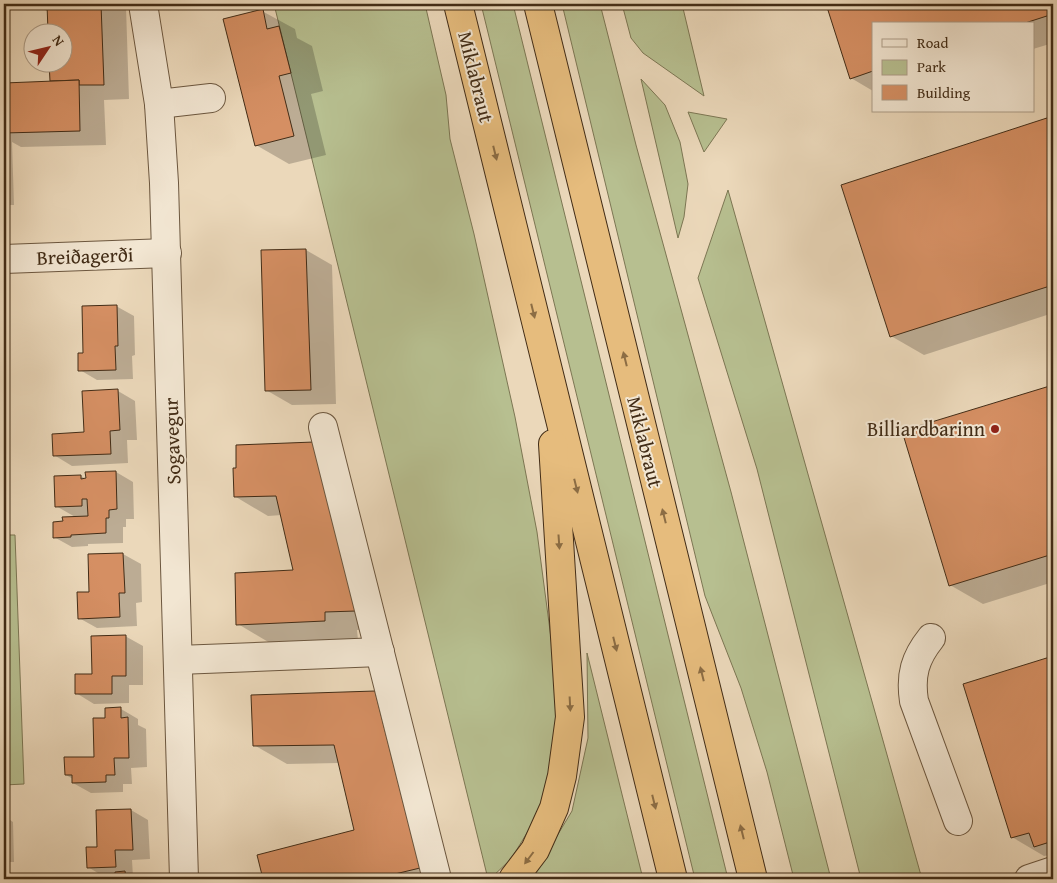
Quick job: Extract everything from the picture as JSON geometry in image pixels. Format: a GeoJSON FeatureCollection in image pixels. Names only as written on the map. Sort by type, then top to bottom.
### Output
{"type":"FeatureCollection","features":[{"type":"Feature","properties":{"kind":"highway","name":"Miklabraut"},"geometry":{"type":"LineString","coordinates":[[458,4],[673,879]]}},
{"type":"Feature","properties":{"kind":"highway","name":"Miklabraut"},"geometry":{"type":"LineString","coordinates":[[538,4],[753,879]]}},
{"type":"Feature","properties":{"kind":"highway"},"geometry":{"type":"LineString","coordinates":[[513,879],[535,850],[554,808],[562,776],[570,717],[548,371]]}},
{"type":"Feature","properties":{"kind":"street","name":"Sogavegur"},"geometry":{"type":"LineString","coordinates":[[143,4],[159,104],[164,183],[184,879]]}},
{"type":"Feature","properties":{"kind":"street"},"geometry":{"type":"LineString","coordinates":[[159,104],[211,98]]}},
{"type":"Feature","properties":{"kind":"street","name":"Breiðagerði"},"geometry":{"type":"LineString","coordinates":[[4,258],[167,253]]}},
{"type":"Feature","properties":{"kind":"street"},"geometry":{"type":"LineString","coordinates":[[323,427],[436,875]]}},
{"type":"Feature","properties":{"kind":"street"},"geometry":{"type":"LineString","coordinates":[[931,638],[916,660],[912,674],[912,687],[914,700],[958,821]]}},
{"type":"Feature","properties":{"kind":"street"},"geometry":{"type":"LineString","coordinates":[[178,660],[380,652]]}},
{"type":"Feature","properties":{"kind":"street"},"geometry":{"type":"LineString","coordinates":[[1029,879],[1053,871]]}},
{"type":"Feature","properties":{"kind":"green space"},"geometry":{"type":"Polygon","coordinates":[[[274,4],[425,4],[446,95],[450,139],[474,234],[515,417],[537,532],[554,661],[559,744],[541,810],[511,859],[490,879],[488,879],[274,4]]]}},
{"type":"Feature","properties":{"kind":"green space"},"geometry":{"type":"Polygon","coordinates":[[[481,4],[513,4],[728,879],[695,879],[481,4]]]}},
{"type":"Feature","properties":{"kind":"green space"},"geometry":{"type":"Polygon","coordinates":[[[562,4],[600,4],[636,145],[731,492],[831,879],[794,879],[767,772],[741,688],[705,596],[562,4]]]}},
{"type":"Feature","properties":{"kind":"green space"},"geometry":{"type":"Polygon","coordinates":[[[622,4],[682,4],[704,96],[643,53],[631,38],[622,4]]]}},
{"type":"Feature","properties":{"kind":"green space"},"geometry":{"type":"Polygon","coordinates":[[[641,79],[665,105],[680,142],[688,184],[684,217],[678,238],[641,79]]]}},
{"type":"Feature","properties":{"kind":"green space"},"geometry":{"type":"Polygon","coordinates":[[[688,112],[727,119],[704,152],[688,112]]]}},
{"type":"Feature","properties":{"kind":"green space"},"geometry":{"type":"Polygon","coordinates":[[[728,190],[922,879],[861,879],[757,469],[698,278],[728,190]]]}},
{"type":"Feature","properties":{"kind":"green space"},"geometry":{"type":"Polygon","coordinates":[[[4,535],[15,535],[24,784],[4,785],[4,535]]]}},
{"type":"Feature","properties":{"kind":"green space"},"geometry":{"type":"Polygon","coordinates":[[[587,653],[643,879],[531,879],[572,811],[588,738],[587,653]]]}},
{"type":"Feature","properties":{"kind":"building"},"geometry":{"type":"Polygon","coordinates":[[[47,4],[101,4],[104,85],[79,85],[79,80],[50,81],[50,72],[72,72],[72,22],[48,22],[47,4]]]}},
{"type":"Feature","properties":{"kind":"building"},"geometry":{"type":"Polygon","coordinates":[[[826,4],[1053,4],[1053,14],[1028,22],[872,22],[872,71],[850,79],[826,4]]]}},
{"type":"Feature","properties":{"kind":"building"},"geometry":{"type":"Polygon","coordinates":[[[263,9],[267,29],[279,26],[291,73],[279,76],[294,136],[255,146],[223,19],[263,9]]]}},
{"type":"Feature","properties":{"kind":"building"},"geometry":{"type":"Polygon","coordinates":[[[79,80],[80,131],[4,133],[4,83],[79,80]]]}},
{"type":"Feature","properties":{"kind":"building"},"geometry":{"type":"Polygon","coordinates":[[[1053,116],[1053,285],[890,337],[841,185],[1053,116]]]}},
{"type":"Feature","properties":{"kind":"building"},"geometry":{"type":"Polygon","coordinates":[[[306,249],[311,390],[265,391],[261,250],[306,249]]]}},
{"type":"Feature","properties":{"kind":"building"},"geometry":{"type":"Polygon","coordinates":[[[117,305],[118,346],[115,346],[116,370],[78,371],[78,353],[83,353],[82,306],[117,305]]]}},
{"type":"Feature","properties":{"kind":"building"},"geometry":{"type":"Polygon","coordinates":[[[1053,385],[1053,554],[949,586],[902,431],[1053,385]]]}},
{"type":"Feature","properties":{"kind":"building"},"geometry":{"type":"Polygon","coordinates":[[[118,389],[120,430],[110,431],[111,454],[53,456],[52,434],[84,432],[82,391],[118,389]]]}},
{"type":"Feature","properties":{"kind":"building"},"geometry":{"type":"Polygon","coordinates":[[[314,442],[356,611],[325,612],[325,621],[236,625],[235,573],[293,570],[276,496],[234,497],[233,468],[236,468],[236,445],[314,442]]]}},
{"type":"Feature","properties":{"kind":"building"},"geometry":{"type":"Polygon","coordinates":[[[116,471],[117,509],[109,510],[109,518],[106,518],[106,533],[53,538],[53,522],[63,521],[62,517],[88,516],[87,499],[82,499],[82,506],[55,507],[54,476],[81,475],[81,479],[86,478],[85,472],[116,471]]]}},
{"type":"Feature","properties":{"kind":"building"},"geometry":{"type":"Polygon","coordinates":[[[123,553],[125,593],[119,593],[120,617],[78,619],[77,592],[89,592],[88,554],[123,553]]]}},
{"type":"Feature","properties":{"kind":"building"},"geometry":{"type":"Polygon","coordinates":[[[126,635],[126,676],[112,676],[112,694],[75,694],[75,674],[92,674],[91,636],[126,635]]]}},
{"type":"Feature","properties":{"kind":"building"},"geometry":{"type":"Polygon","coordinates":[[[1053,656],[1053,841],[1034,847],[1029,833],[1011,838],[963,684],[1053,656]]]}},
{"type":"Feature","properties":{"kind":"building"},"geometry":{"type":"Polygon","coordinates":[[[375,691],[420,868],[374,879],[263,879],[257,855],[354,830],[334,745],[253,746],[251,695],[375,691]]]}},
{"type":"Feature","properties":{"kind":"building"},"geometry":{"type":"Polygon","coordinates":[[[121,707],[121,718],[128,717],[129,758],[114,758],[115,775],[106,775],[106,782],[72,783],[72,775],[65,775],[64,757],[94,757],[93,718],[105,718],[105,708],[121,707]]]}},
{"type":"Feature","properties":{"kind":"building"},"geometry":{"type":"Polygon","coordinates":[[[131,809],[133,850],[115,850],[116,867],[87,868],[86,847],[97,847],[96,810],[131,809]]]}},
{"type":"Feature","properties":{"kind":"building"},"geometry":{"type":"Polygon","coordinates":[[[125,871],[126,879],[115,879],[115,872],[125,871]]]}},
{"type":"Feature","properties":{"kind":"place","name":"Billiardbarinn"},"geometry":{"type":"Point","coordinates":[995,429]}}]}
